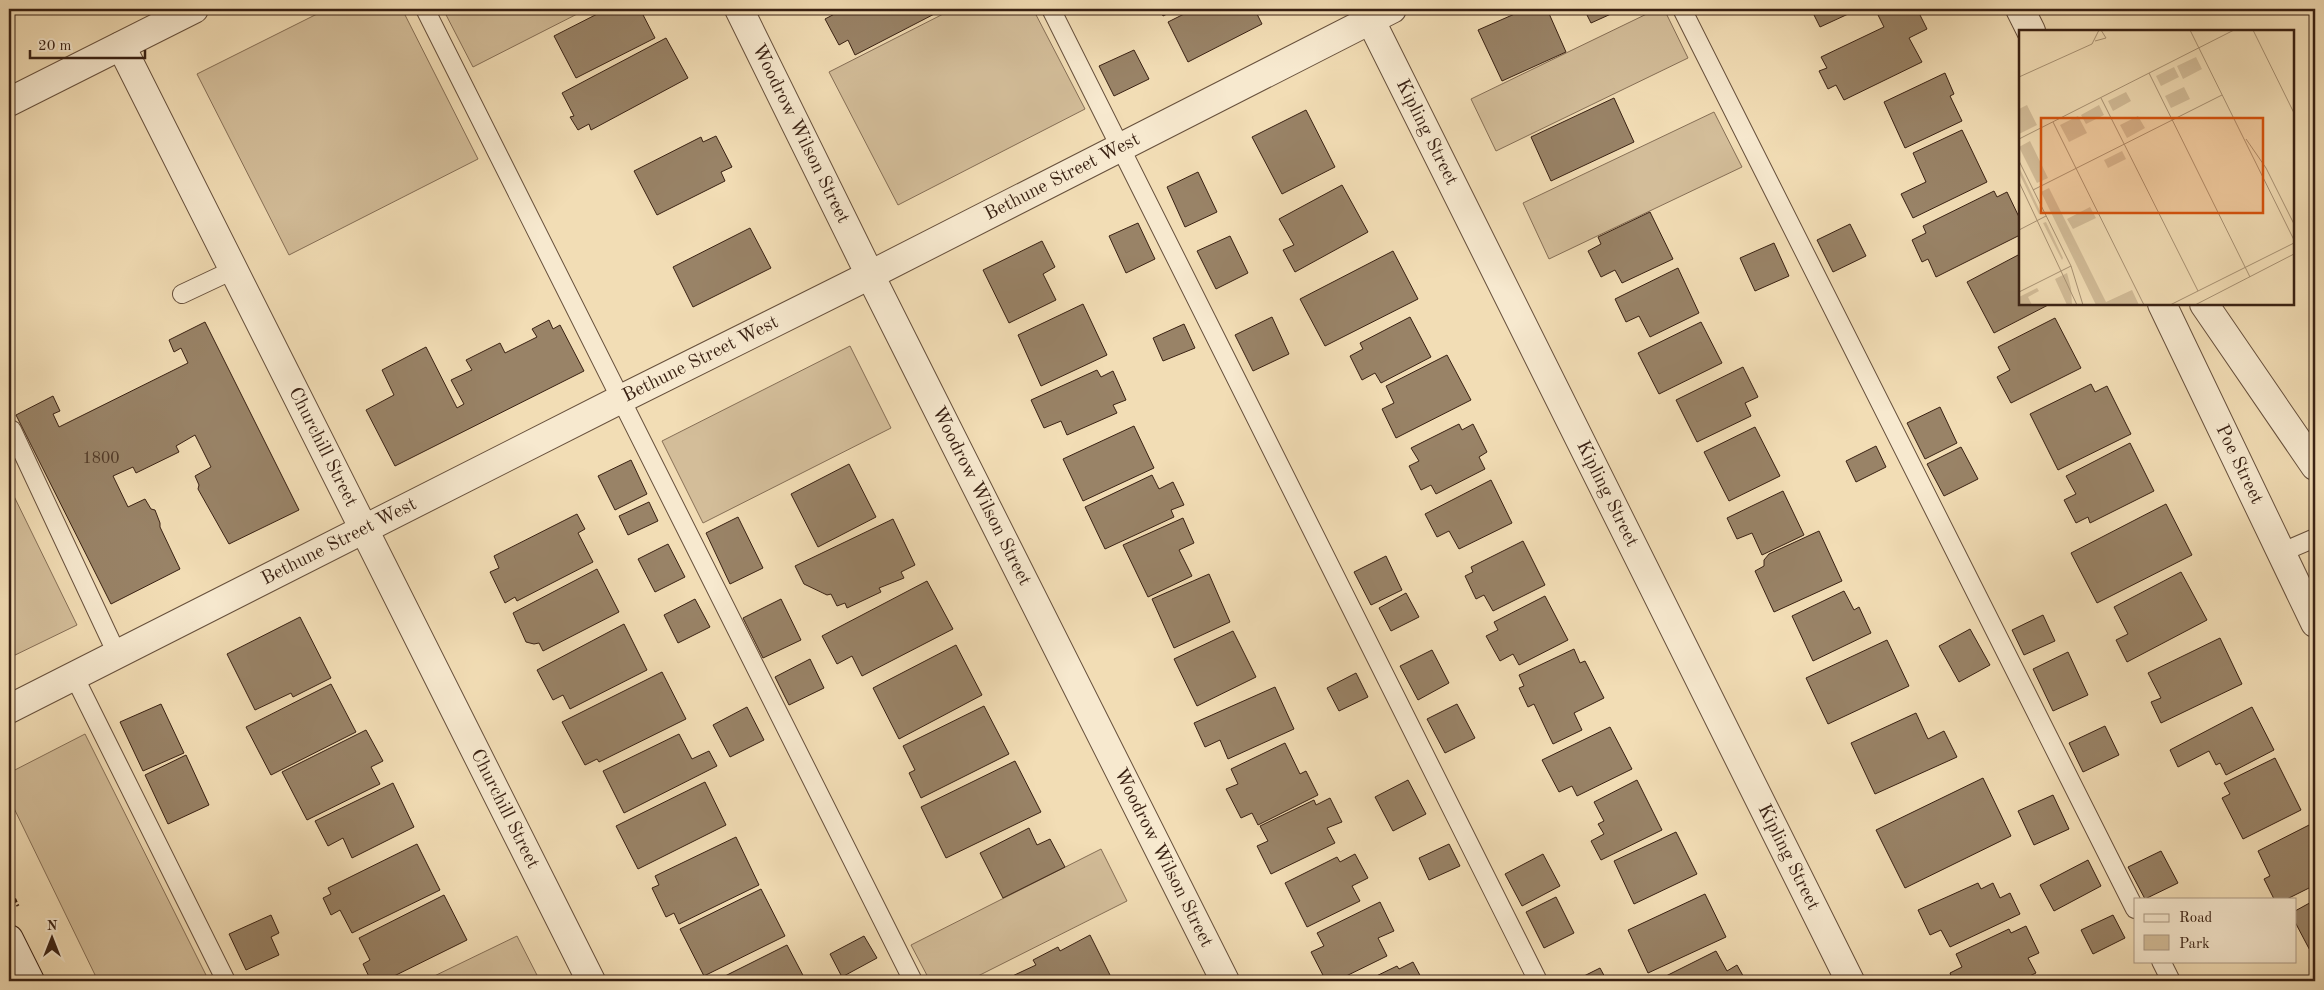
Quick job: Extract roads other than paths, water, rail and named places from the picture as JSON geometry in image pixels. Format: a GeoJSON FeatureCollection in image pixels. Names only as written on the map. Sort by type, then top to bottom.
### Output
{"type":"FeatureCollection","features":[{"type":"Feature","properties":{"kind":"street"},"geometry":{"type":"LineString","coordinates":[[9,102],[194,9]]}},
{"type":"Feature","properties":{"kind":"street","name":"Woodrow Wilson Street"},"geometry":{"type":"LineString","coordinates":[[739,9],[870,276],[1225,981]]}},
{"type":"Feature","properties":{"kind":"street"},"geometry":{"type":"LineString","coordinates":[[2020,9],[2030,30]]}},
{"type":"Feature","properties":{"kind":"street","name":"Bethune Street West"},"geometry":{"type":"LineString","coordinates":[[9,709],[621,399],[870,276],[1376,12]]}},
{"type":"Feature","properties":{"kind":"street","name":"Kipling Street"},"geometry":{"type":"LineString","coordinates":[[1376,12],[1850,981]]}},
{"type":"Feature","properties":{"kind":"street","name":"Churchill Street"},"geometry":{"type":"LineString","coordinates":[[121,46],[591,981]]}},
{"type":"Feature","properties":{"kind":"street","name":"Poe Street"},"geometry":{"type":"LineString","coordinates":[[2162,305],[2315,623]]}},
{"type":"Feature","properties":{"kind":"street"},"geometry":{"type":"LineString","coordinates":[[2205,305],[2315,466]]}},
{"type":"Feature","properties":{"kind":"street"},"geometry":{"type":"LineString","coordinates":[[9,939],[30,981]]}},
{"type":"Feature","properties":{"kind":"lane"},"geometry":{"type":"LineString","coordinates":[[425,9],[913,981]]}},
{"type":"Feature","properties":{"kind":"lane"},"geometry":{"type":"LineString","coordinates":[[1051,9],[1538,981]]}},
{"type":"Feature","properties":{"kind":"lane"},"geometry":{"type":"LineString","coordinates":[[1682,9],[2134,908]]}},
{"type":"Feature","properties":{"kind":"lane"},"geometry":{"type":"LineString","coordinates":[[182,294],[233,270]]}},
{"type":"Feature","properties":{"kind":"lane"},"geometry":{"type":"LineString","coordinates":[[12,430],[117,654]]}},
{"type":"Feature","properties":{"kind":"lane"},"geometry":{"type":"LineString","coordinates":[[2280,553],[2315,538]]}},
{"type":"Feature","properties":{"kind":"lane"},"geometry":{"type":"LineString","coordinates":[[74,676],[226,981]]}},
{"type":"Feature","properties":{"kind":"lane"},"geometry":{"type":"LineString","coordinates":[[2162,962],[2171,981]]}}]}
